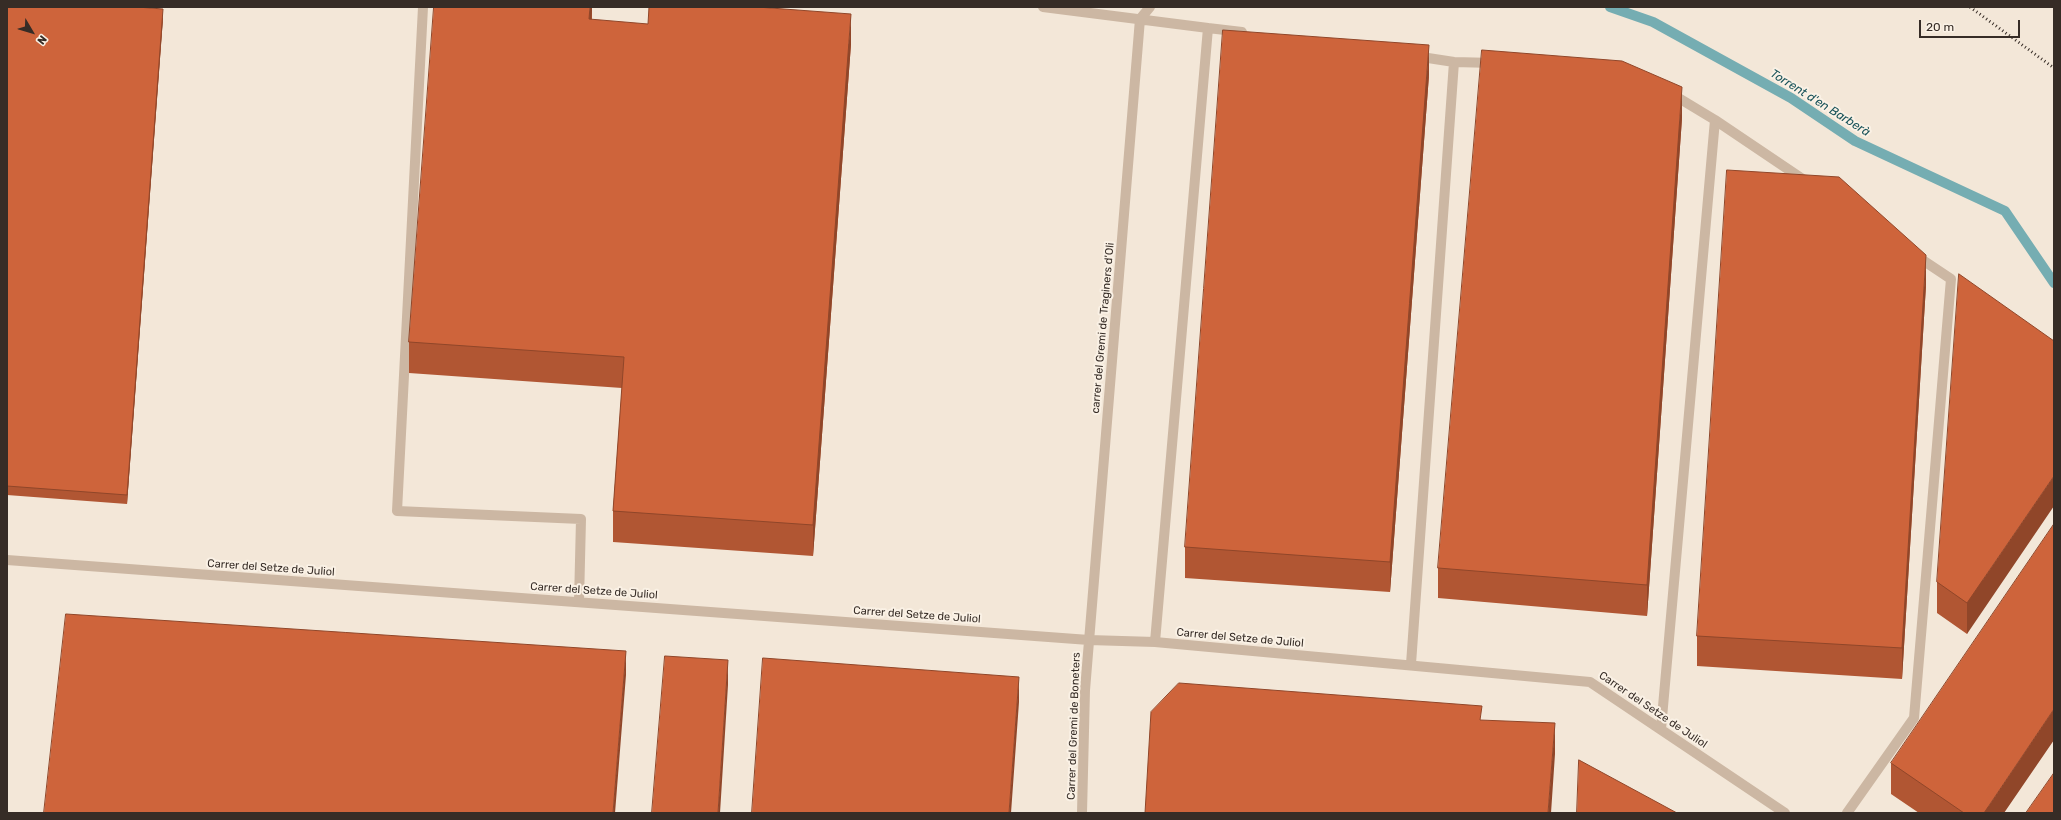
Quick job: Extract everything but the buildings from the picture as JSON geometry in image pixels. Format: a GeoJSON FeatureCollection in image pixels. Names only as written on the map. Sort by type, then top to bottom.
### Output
{"type":"FeatureCollection","features":[{"type":"Feature","properties":{"kind":"street"},"geometry":{"type":"LineString","coordinates":[[423,7],[397,511],[581,519],[579,602]]}},
{"type":"Feature","properties":{"kind":"street"},"geometry":{"type":"LineString","coordinates":[[1043,7],[1140,18],[1255,34]]}},
{"type":"Feature","properties":{"kind":"street"},"geometry":{"type":"LineString","coordinates":[[1140,18],[1150,7]]}},
{"type":"Feature","properties":{"kind":"street","name":"carrer del Gremi de Traginers d'Oli"},"geometry":{"type":"LineString","coordinates":[[1089,640],[1140,18]]}},
{"type":"Feature","properties":{"kind":"street"},"geometry":{"type":"LineString","coordinates":[[1155,642],[1208,28]]}},
{"type":"Feature","properties":{"kind":"street"},"geometry":{"type":"LineString","coordinates":[[1408,55],[1454,62],[1508,64]]}},
{"type":"Feature","properties":{"kind":"street"},"geometry":{"type":"LineString","coordinates":[[1411,664],[1454,62]]}},
{"type":"Feature","properties":{"kind":"street"},"geometry":{"type":"LineString","coordinates":[[1663,89],[1715,120],[1813,186]]}},
{"type":"Feature","properties":{"kind":"street"},"geometry":{"type":"LineString","coordinates":[[1661,729],[1715,120]]}},
{"type":"Feature","properties":{"kind":"street"},"geometry":{"type":"LineString","coordinates":[[1847,813],[1914,718],[1951,279],[1905,248]]}},
{"type":"Feature","properties":{"kind":"street","name":"Carrer del Setze de Juliol"},"geometry":{"type":"LineString","coordinates":[[7,560],[1089,640],[1155,642],[1411,664],[1590,682],[1785,813]]}},
{"type":"Feature","properties":{"kind":"street","name":"Carrer del Gremi de Boneters"},"geometry":{"type":"LineString","coordinates":[[1082,813],[1085,690],[1089,640]]}},
{"type":"Feature","properties":{"kind":"waterway","name":"Torrent d'en Barberà"},"geometry":{"type":"LineString","coordinates":[[1610,7],[1653,22],[1791,98],[1855,141],[2005,211],[2054,283]]}},
{"type":"Feature","properties":{"kind":"railway"},"geometry":{"type":"LineString","coordinates":[[1970,7],[2054,68]]}}]}
